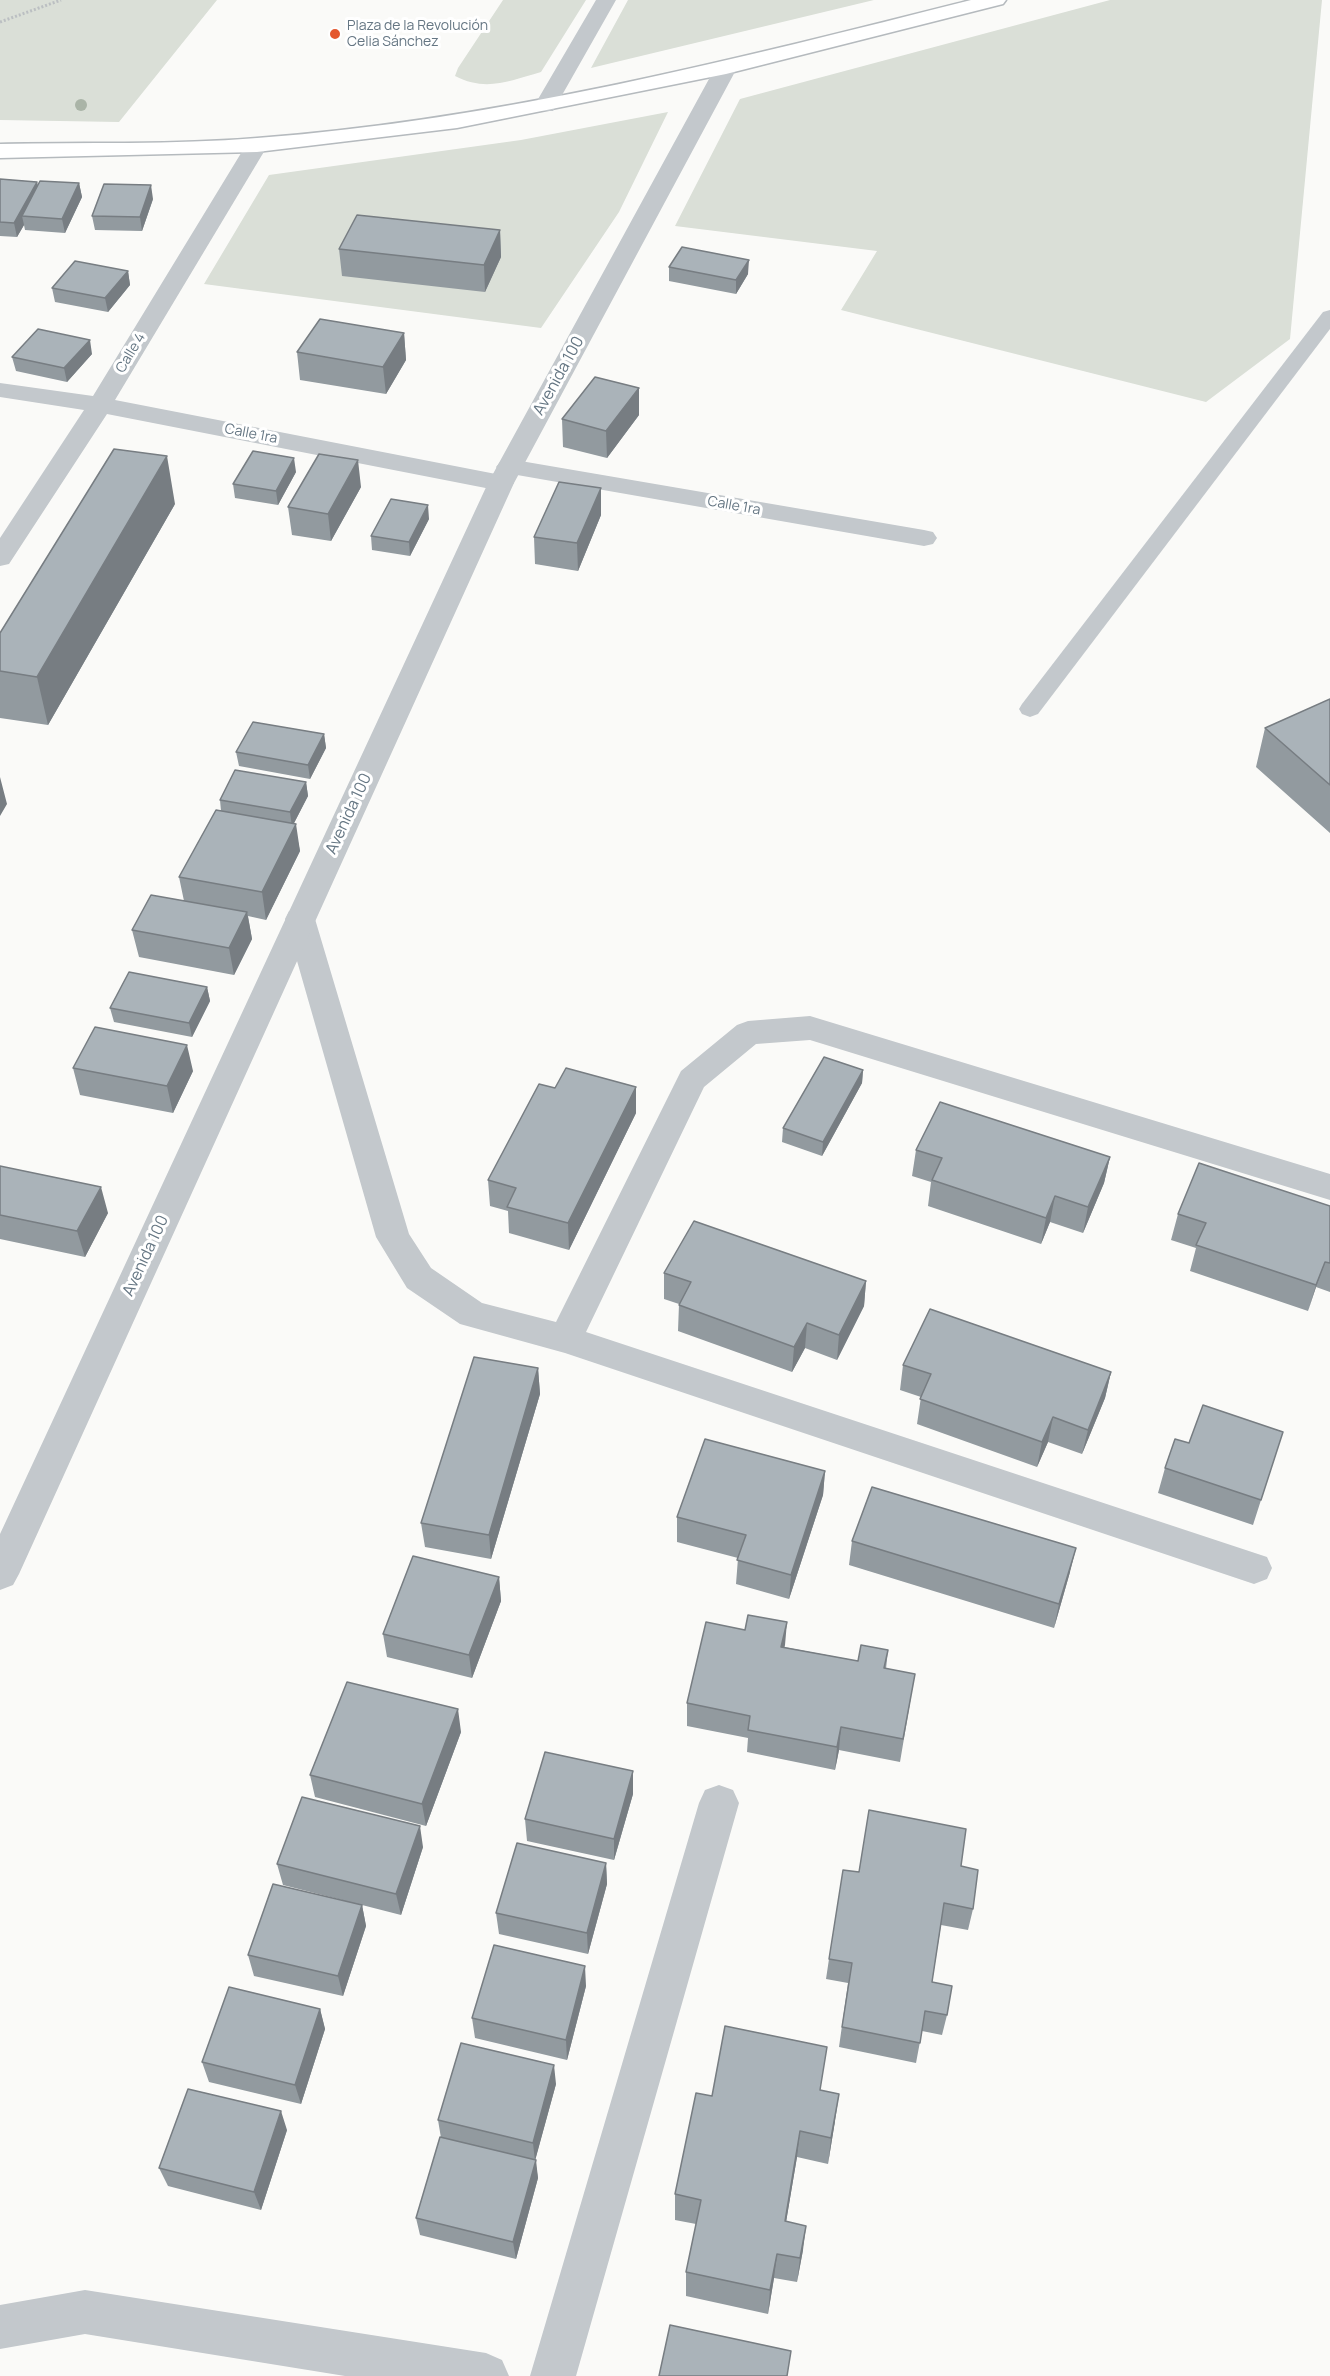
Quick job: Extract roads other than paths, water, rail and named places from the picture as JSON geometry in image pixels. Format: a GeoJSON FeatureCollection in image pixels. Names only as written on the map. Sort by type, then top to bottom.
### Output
{"type":"FeatureCollection","features":[{"type":"Feature","properties":{"kind":"main road"},"geometry":{"type":"LineString","coordinates":[[0,151],[257,145],[457,121],[545,106],[726,68],[996,0]]}},
{"type":"Feature","properties":{"kind":"street"},"geometry":{"type":"LineString","coordinates":[[545,106],[606,0]]}},
{"type":"Feature","properties":{"kind":"street","name":"Avenida 100"},"geometry":{"type":"LineString","coordinates":[[0,1574],[505,475],[726,68]]}},
{"type":"Feature","properties":{"kind":"street","name":"Calle 4"},"geometry":{"type":"LineString","coordinates":[[0,558],[100,405],[257,145]]}},
{"type":"Feature","properties":{"kind":"street","name":"Calle 1ra"},"geometry":{"type":"LineString","coordinates":[[0,390],[100,405],[505,475],[924,538]]}},
{"type":"Feature","properties":{"kind":"street"},"geometry":{"type":"LineString","coordinates":[[300,919],[393,1237],[418,1278],[472,1314],[565,1339],[1254,1568]]}},
{"type":"Feature","properties":{"kind":"street"},"geometry":{"type":"LineString","coordinates":[[565,1339],[692,1079],[748,1033],[810,1028],[1330,1187]]}},
{"type":"Feature","properties":{"kind":"street"},"geometry":{"type":"LineString","coordinates":[[553,2376],[719,1803]]}},
{"type":"Feature","properties":{"kind":"street"},"geometry":{"type":"LineString","coordinates":[[0,2327],[85,2312],[486,2376]]}},
{"type":"Feature","properties":{"kind":"lane"},"geometry":{"type":"LineString","coordinates":[[1030,709],[1330,316]]}},
{"type":"Feature","properties":{"kind":"place","name":"Plaza de la Revolución Celia Sánchez"},"geometry":{"type":"Point","coordinates":[335,34]}}]}
